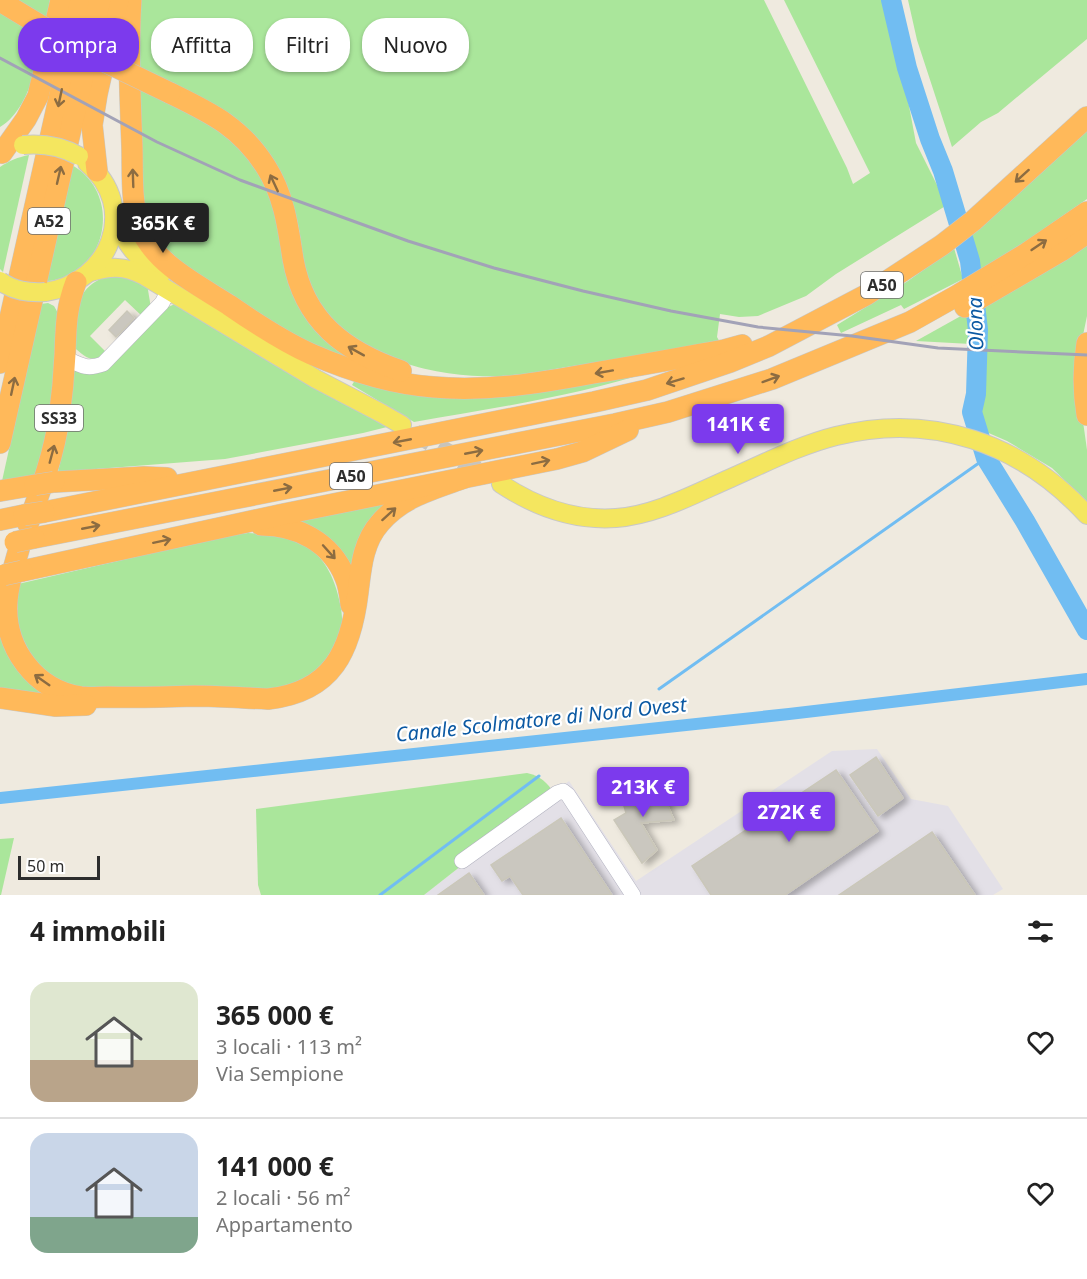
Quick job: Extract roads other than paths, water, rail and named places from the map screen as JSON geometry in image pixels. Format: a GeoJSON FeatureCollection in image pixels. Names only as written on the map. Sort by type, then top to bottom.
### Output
{"type":"FeatureCollection","features":[{"type":"Feature","properties":{"kind":"highway"},"geometry":{"type":"LineString","coordinates":[[1,148],[26,119],[38,96],[61,0]]}},
{"type":"Feature","properties":{"kind":"highway","name":"A52"},"geometry":{"type":"LineString","coordinates":[[0,363],[81,0]]}},
{"type":"Feature","properties":{"kind":"highway","name":"A52"},"geometry":{"type":"LineString","coordinates":[[0,443],[100,0]]}},
{"type":"Feature","properties":{"kind":"highway"},"geometry":{"type":"LineString","coordinates":[[96,171],[92,125],[118,0]]}},
{"type":"Feature","properties":{"kind":"highway"},"geometry":{"type":"LineString","coordinates":[[131,0],[130,99],[134,203],[141,229],[152,248],[171,266],[258,324],[310,354],[346,368],[407,384],[449,388],[524,385],[724,350],[819,320]]}},
{"type":"Feature","properties":{"kind":"highway"},"geometry":{"type":"LineString","coordinates":[[0,1],[81,50],[205,110],[242,136],[267,168],[274,182],[285,210],[296,274],[307,301],[325,327],[360,354],[424,381],[449,388]]}},
{"type":"Feature","properties":{"kind":"highway"},"geometry":{"type":"LineString","coordinates":[[1065,137],[1087,111]]}},
{"type":"Feature","properties":{"kind":"highway","name":"A50"},"geometry":{"type":"LineString","coordinates":[[0,520],[538,414],[647,390],[730,362],[769,345],[866,295],[942,245],[973,221],[1087,117]]}},
{"type":"Feature","properties":{"kind":"highway"},"geometry":{"type":"LineString","coordinates":[[990,284],[1027,253],[1087,212]]}},
{"type":"Feature","properties":{"kind":"highway"},"geometry":{"type":"LineString","coordinates":[[990,284],[1060,251],[1087,233]]}},
{"type":"Feature","properties":{"kind":"highway","name":"SS33"},"geometry":{"type":"LineString","coordinates":[[0,597],[17,544],[55,444],[65,358],[67,312],[69,303],[84,277]]}},
{"type":"Feature","properties":{"kind":"highway","name":"A50"},"geometry":{"type":"LineString","coordinates":[[17,544],[579,432],[668,412],[772,379],[910,322],[938,317],[990,284]]}},
{"type":"Feature","properties":{"kind":"highway"},"geometry":{"type":"LineString","coordinates":[[1087,343],[1084,360],[1084,387],[1087,415]]}},
{"type":"Feature","properties":{"kind":"highway"},"geometry":{"type":"LineString","coordinates":[[9,574],[264,518],[557,459],[582,452],[668,412]]}},
{"type":"Feature","properties":{"kind":"highway"},"geometry":{"type":"LineString","coordinates":[[0,491],[45,483],[144,477],[201,480]]}},
{"type":"Feature","properties":{"kind":"highway"},"geometry":{"type":"LineString","coordinates":[[17,544],[7,617],[12,639],[24,663],[46,684],[65,693],[84,697],[213,696],[268,699],[291,695],[315,684],[340,657],[352,626],[365,550],[379,524],[395,508],[412,497],[464,478]]}},
{"type":"Feature","properties":{"kind":"highway"},"geometry":{"type":"LineString","coordinates":[[195,534],[271,525],[296,530],[309,536],[324,546],[345,576],[349,589],[352,626]]}},
{"type":"Feature","properties":{"kind":"highway"},"geometry":{"type":"LineString","coordinates":[[0,698],[56,706],[74,706],[139,698]]}},
{"type":"Feature","properties":{"kind":"main road","name":"SS33"},"geometry":{"type":"LineString","coordinates":[[1,148],[44,144],[64,148],[79,156],[96,171],[106,184],[114,220],[111,240],[108,249],[84,277]]}},
{"type":"Feature","properties":{"kind":"main road"},"geometry":{"type":"LineString","coordinates":[[114,220],[128,245],[142,261],[310,364],[402,426]]}},
{"type":"Feature","properties":{"kind":"main road"},"geometry":{"type":"LineString","coordinates":[[0,281],[14,290],[33,293],[55,291],[106,268],[126,268],[169,290],[316,379],[381,413]]}},
{"type":"Feature","properties":{"kind":"main road"},"geometry":{"type":"LineString","coordinates":[[201,298],[258,324]]}},
{"type":"Feature","properties":{"kind":"main road"},"geometry":{"type":"LineString","coordinates":[[501,484],[525,499],[554,511],[592,518],[617,518],[655,510],[802,447],[835,436],[863,430],[928,429],[967,438],[1002,450],[1050,480],[1087,515]]}},
{"type":"Feature","properties":{"kind":"lane"},"geometry":{"type":"LineString","coordinates":[[65,358],[85,367],[103,364],[162,303],[169,290]]}},
{"type":"Feature","properties":{"kind":"lane"},"geometry":{"type":"LineString","coordinates":[[462,861],[563,791],[568,795],[633,895]]}},
{"type":"Feature","properties":{"kind":"waterway","name":"Olona"},"geometry":{"type":"LineString","coordinates":[[891,0],[907,68],[943,171],[970,261],[978,330],[976,394],[972,412],[986,458],[1087,630]]}},
{"type":"Feature","properties":{"kind":"waterway"},"geometry":{"type":"LineString","coordinates":[[659,689],[986,458]]}},
{"type":"Feature","properties":{"kind":"waterway","name":"Canale Scolmatore di Nord Ovest"},"geometry":{"type":"LineString","coordinates":[[0,798],[789,714],[1087,679]]}},
{"type":"Feature","properties":{"kind":"waterway"},"geometry":{"type":"LineString","coordinates":[[380,895],[539,776]]}},
{"type":"Feature","properties":{"kind":"tunnel"},"geometry":{"type":"LineString","coordinates":[[415,433],[489,477]]}},
{"type":"Feature","properties":{"kind":"railway"},"geometry":{"type":"LineString","coordinates":[[0,58],[157,142],[240,180],[408,241],[494,268],[671,311],[758,327],[852,336],[938,348],[1087,355]]}}]}
